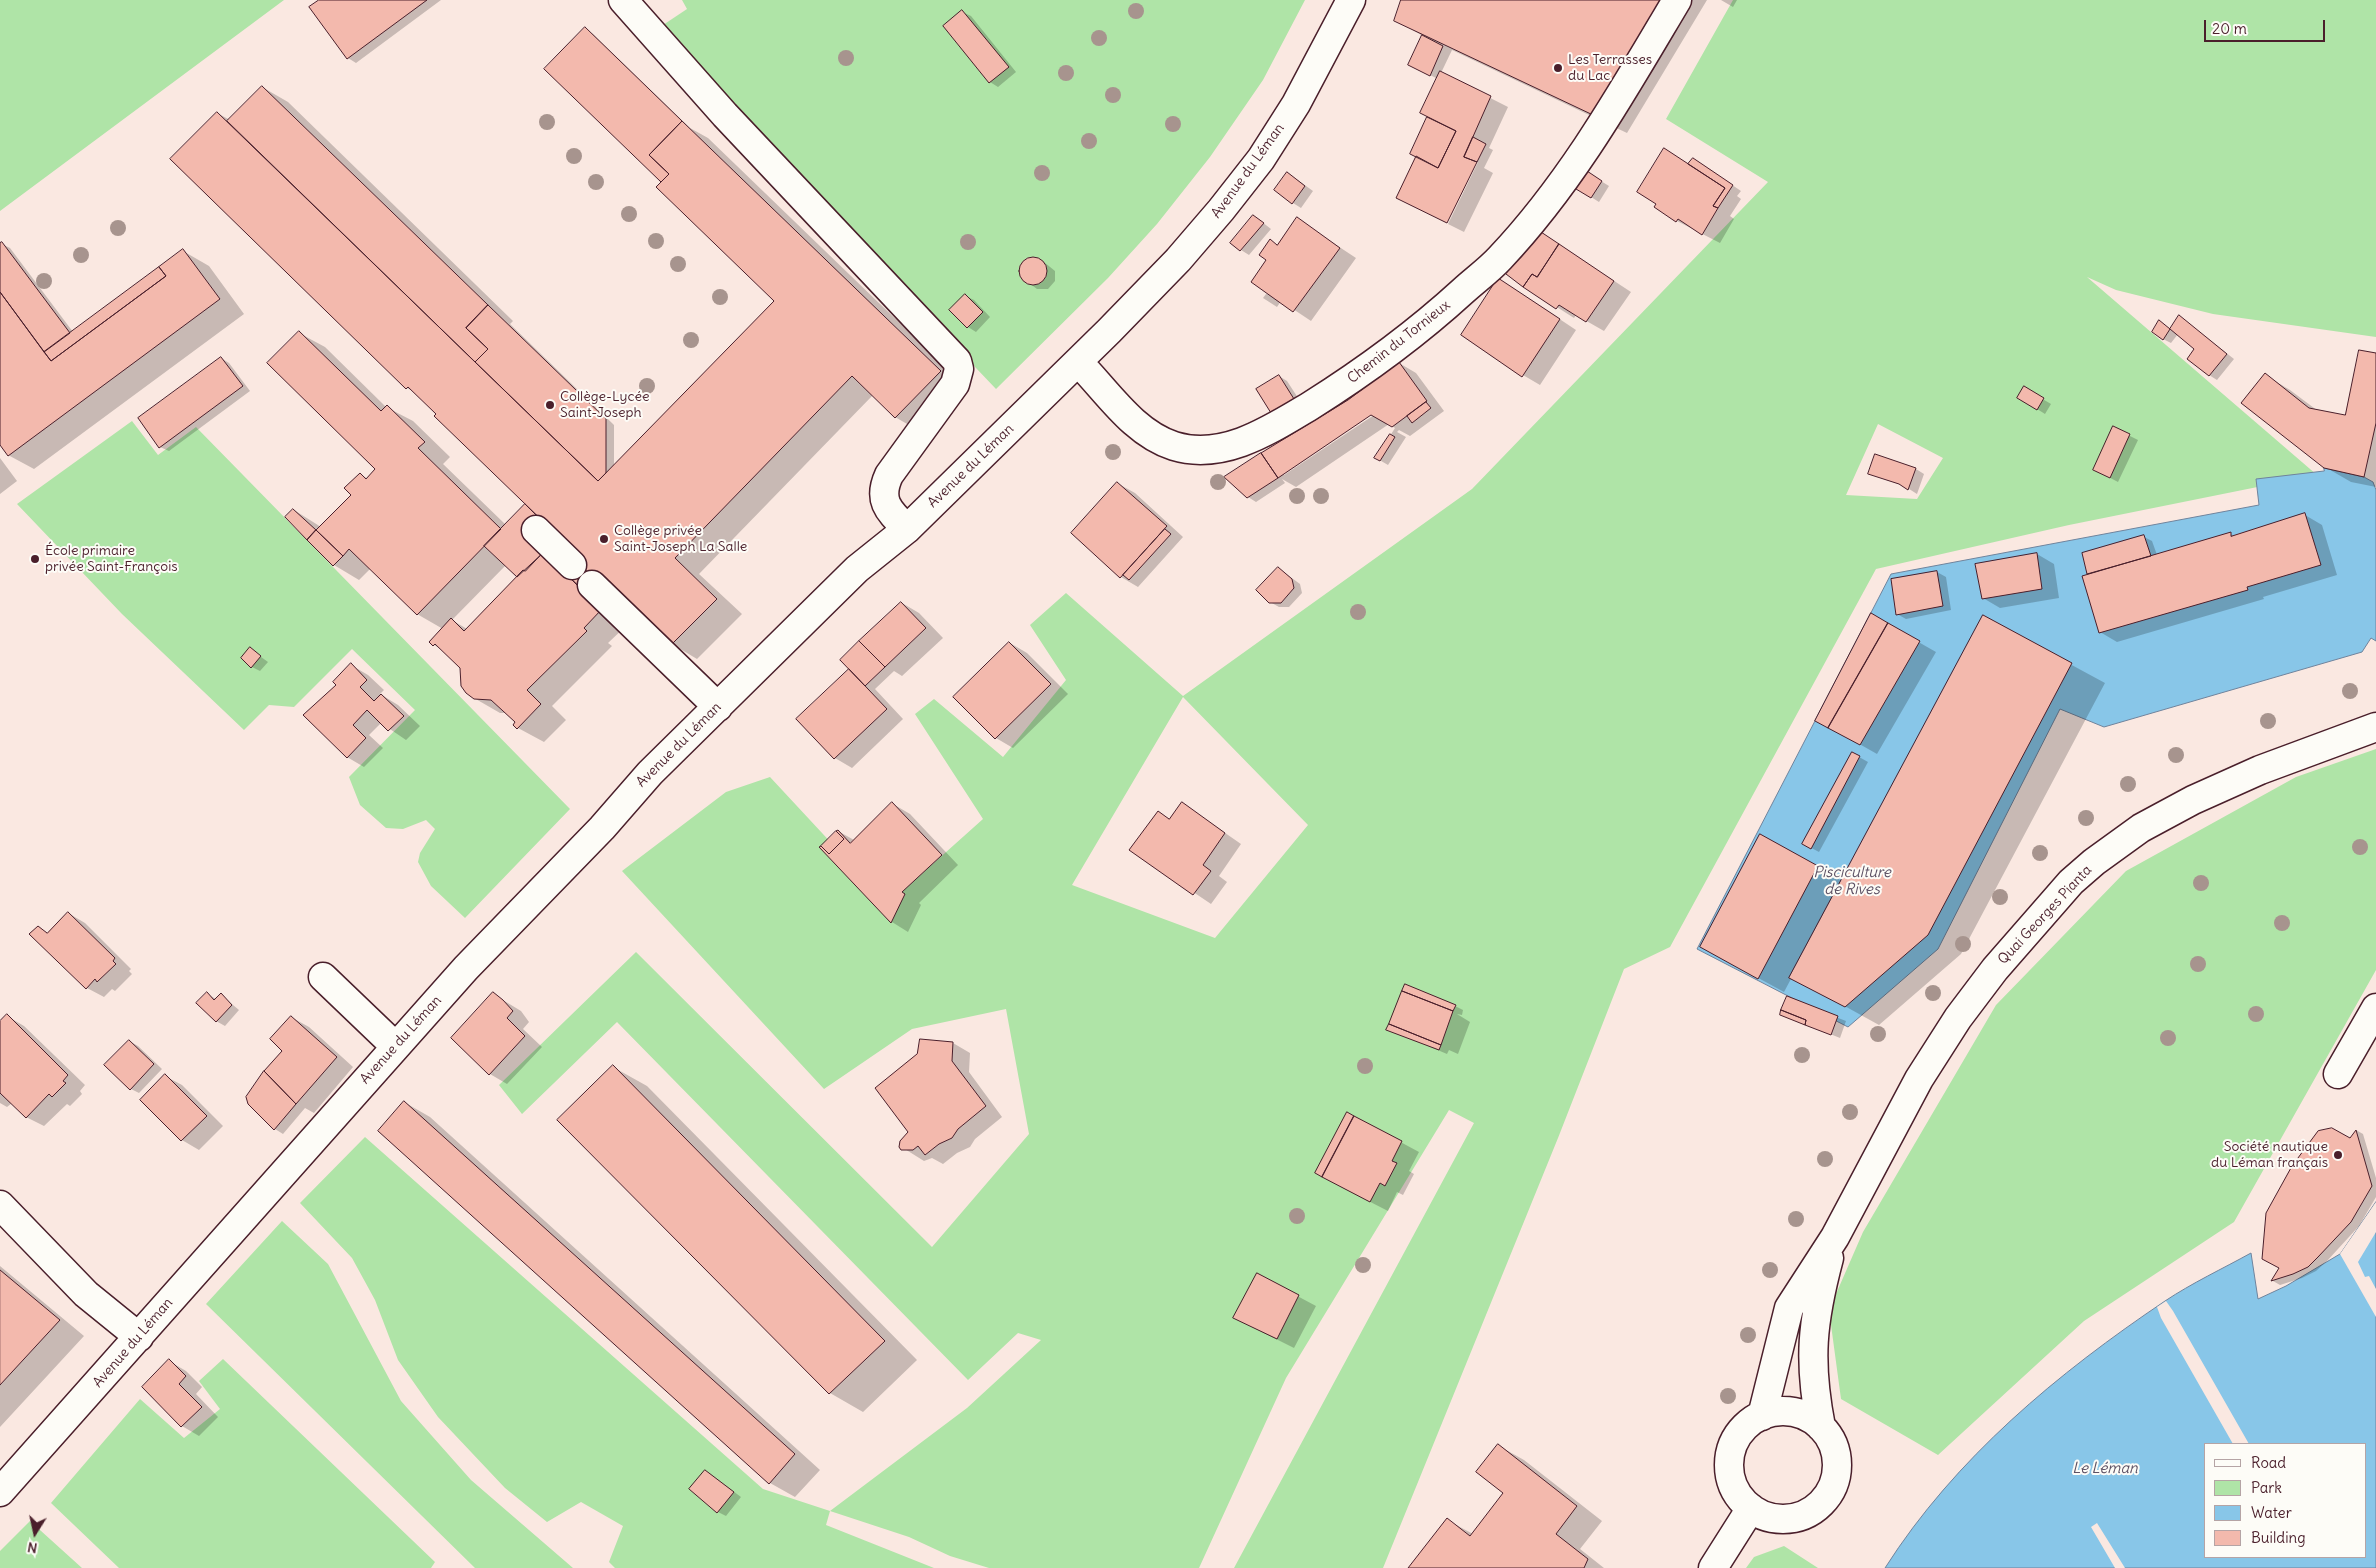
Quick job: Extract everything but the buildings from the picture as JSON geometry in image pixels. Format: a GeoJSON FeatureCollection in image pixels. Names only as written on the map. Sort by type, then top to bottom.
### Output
{"type":"FeatureCollection","features":[{"type":"Feature","properties":{"kind":"street"},"geometry":{"type":"LineString","coordinates":[[623,0],[725,116],[957,362],[959,369],[955,384],[889,475],[884,485],[886,505],[907,529]]}},
{"type":"Feature","properties":{"kind":"street","name":"Avenue du Léman"},"geometry":{"type":"LineString","coordinates":[[0,1492],[395,1046],[466,968],[602,828],[650,773],[857,569],[907,529],[1078,362],[1178,260],[1261,159],[1296,104],[1351,0]]}},
{"type":"Feature","properties":{"kind":"street","name":"Chemin du Tornieux"},"geometry":{"type":"LineString","coordinates":[[1078,362],[1134,423],[1155,438],[1175,446],[1200,449],[1225,447],[1248,440],[1278,425],[1344,385],[1425,326],[1500,258],[1547,202],[1609,114],[1677,0]]}},
{"type":"Feature","properties":{"kind":"street"},"geometry":{"type":"LineString","coordinates":[[536,530],[572,565]]}},
{"type":"Feature","properties":{"kind":"street"},"geometry":{"type":"LineString","coordinates":[[592,585],[718,707]]}},
{"type":"Feature","properties":{"kind":"street","name":"Quai Georges Pianta"},"geometry":{"type":"LineString","coordinates":[[1762,1416],[1789,1308],[1835,1237],[1919,1079],[1938,1048],[1995,969],[2071,882],[2124,839],[2193,800],[2260,770],[2376,727]]}},
{"type":"Feature","properties":{"kind":"street"},"geometry":{"type":"LineString","coordinates":[[324,977],[395,1046]]}},
{"type":"Feature","properties":{"kind":"street"},"geometry":{"type":"LineString","coordinates":[[2338,1074],[2376,1008]]}},
{"type":"Feature","properties":{"kind":"street"},"geometry":{"type":"LineString","coordinates":[[0,1205],[86,1294],[139,1336]]}},
{"type":"Feature","properties":{"kind":"street","name":"Quai Georges Pianta"},"geometry":{"type":"LineString","coordinates":[[1821,1427],[1813,1379],[1812,1339],[1819,1296],[1835,1237]]}},
{"type":"Feature","properties":{"kind":"street"},"geometry":{"type":"LineString","coordinates":[[1788,1412],[1805,1416],[1821,1427],[1831,1441],[1837,1458],[1836,1476],[1825,1500],[1803,1516],[1785,1519],[1768,1517],[1752,1508],[1735,1489],[1729,1464],[1732,1447],[1741,1432],[1762,1416],[1770,1413],[1788,1412]]}},
{"type":"Feature","properties":{"kind":"street"},"geometry":{"type":"LineString","coordinates":[[1713,1568],[1752,1508]]}},
{"type":"Feature","properties":{"kind":"green space"},"geometry":{"type":"Polygon","coordinates":[[[0,0],[284,0],[0,211],[0,0]]]}},
{"type":"Feature","properties":{"kind":"green space"},"geometry":{"type":"Polygon","coordinates":[[[682,0],[1305,0],[1263,80],[1210,157],[1157,224],[1108,278],[996,389],[734,114],[663,25],[687,9],[682,0]]]}},
{"type":"Feature","properties":{"kind":"green space"},"geometry":{"type":"Polygon","coordinates":[[[1733,0],[2376,0],[2376,337],[2213,314],[2116,290],[2087,277],[2317,475],[2069,525],[1876,569],[1670,947],[1624,969],[1558,1138],[1383,1568],[1234,1568],[1474,1123],[1449,1110],[1286,1378],[1199,1568],[989,1568],[950,1556],[909,1537],[830,1511],[967,1408],[1041,1340],[1018,1333],[968,1380],[617,1022],[522,1114],[499,1085],[636,952],[932,1247],[1029,1134],[1006,1009],[912,1029],[824,1089],[622,871],[726,792],[770,777],[888,904],[983,819],[915,714],[934,699],[1003,757],[1066,680],[1030,625],[1066,593],[1183,696],[1472,489],[1768,182],[1666,119],[1733,0]],[[1878,424],[1846,495],[1917,499],[1943,458],[1878,424]],[[1183,697],[1072,885],[1215,938],[1308,825],[1183,697]]]}},
{"type":"Feature","properties":{"kind":"green space"},"geometry":{"type":"Polygon","coordinates":[[[132,421],[158,455],[196,427],[570,809],[465,918],[431,886],[418,862],[420,853],[435,829],[426,820],[403,829],[386,828],[360,805],[349,777],[415,710],[352,649],[294,707],[269,705],[244,730],[122,614],[17,504],[132,421]]]}},
{"type":"Feature","properties":{"kind":"green space"},"geometry":{"type":"Polygon","coordinates":[[[2376,749],[2376,970],[2234,1222],[2084,1321],[1938,1455],[1841,1399],[1829,1310],[1863,1232],[1996,1005],[2126,871],[2296,777],[2376,749]]]}},
{"type":"Feature","properties":{"kind":"green space"},"geometry":{"type":"Polygon","coordinates":[[[365,1137],[763,1489],[830,1511],[826,1525],[934,1568],[615,1568],[609,1562],[623,1526],[581,1502],[547,1522],[505,1488],[438,1417],[398,1360],[375,1300],[352,1258],[300,1203],[365,1137]]]}},
{"type":"Feature","properties":{"kind":"green space"},"geometry":{"type":"Polygon","coordinates":[[[282,1221],[328,1264],[401,1401],[471,1480],[573,1568],[475,1568],[206,1304],[282,1221]]]}},
{"type":"Feature","properties":{"kind":"green space"},"geometry":{"type":"Polygon","coordinates":[[[223,1359],[435,1562],[431,1568],[119,1568],[51,1503],[140,1399],[184,1438],[220,1409],[199,1381],[223,1359]]]}},
{"type":"Feature","properties":{"kind":"green space"},"geometry":{"type":"Polygon","coordinates":[[[30,1521],[82,1568],[0,1568],[0,1551],[30,1521]]]}},
{"type":"Feature","properties":{"kind":"green space"},"geometry":{"type":"Polygon","coordinates":[[[1784,1546],[1818,1568],[1746,1568],[1754,1557],[1784,1546]]]}},
{"type":"Feature","properties":{"kind":"water","name":"Pisciculture de Rives"},"geometry":{"type":"Polygon","coordinates":[[[2324,468],[2364,477],[2373,482],[2376,490],[2376,641],[2371,638],[2362,652],[2104,727],[2060,709],[1938,949],[1848,1027],[1697,949],[1891,574],[2259,505],[2256,479],[2324,471],[2324,468]]]}},
{"type":"Feature","properties":{"kind":"water","name":"Le Léman"},"geometry":{"type":"Polygon","coordinates":[[[2376,1202],[2376,1568],[1885,1568],[1943,1490],[1976,1454],[2048,1388],[2125,1329],[2196,1282],[2251,1253],[2258,1299],[2286,1286],[2340,1254],[2376,1202]]]}},
{"type":"Feature","properties":{"kind":"pier"},"geometry":{"type":"Polygon","coordinates":[[[2376,1202],[2376,1232],[2358,1262],[2365,1277],[2369,1276],[2376,1289],[2376,1317],[2340,1254],[2376,1202]]]}},
{"type":"Feature","properties":{"kind":"pier"},"geometry":{"type":"Polygon","coordinates":[[[2166,1301],[2173,1311],[2248,1443],[2232,1443],[2161,1318],[2157,1307],[2166,1301]]]}},
{"type":"Feature","properties":{"kind":"pier"},"geometry":{"type":"Polygon","coordinates":[[[2097,1523],[2125,1568],[2115,1568],[2091,1527],[2097,1523]]]}},
{"type":"Feature","properties":{"kind":"place","name":"Les Terrasses du Lac"},"geometry":{"type":"Point","coordinates":[1558,68]}},
{"type":"Feature","properties":{"kind":"place","name":"Collège-Lycée Saint-Joseph"},"geometry":{"type":"Point","coordinates":[550,405]}},
{"type":"Feature","properties":{"kind":"place","name":"Collège privée Saint-Joseph La Salle"},"geometry":{"type":"Point","coordinates":[604,539]}},
{"type":"Feature","properties":{"kind":"place","name":"École primaire privée Saint-François"},"geometry":{"type":"Point","coordinates":[35,559]}},
{"type":"Feature","properties":{"kind":"place","name":"Société nautique du Léman français"},"geometry":{"type":"Point","coordinates":[2338,1155]}}]}
